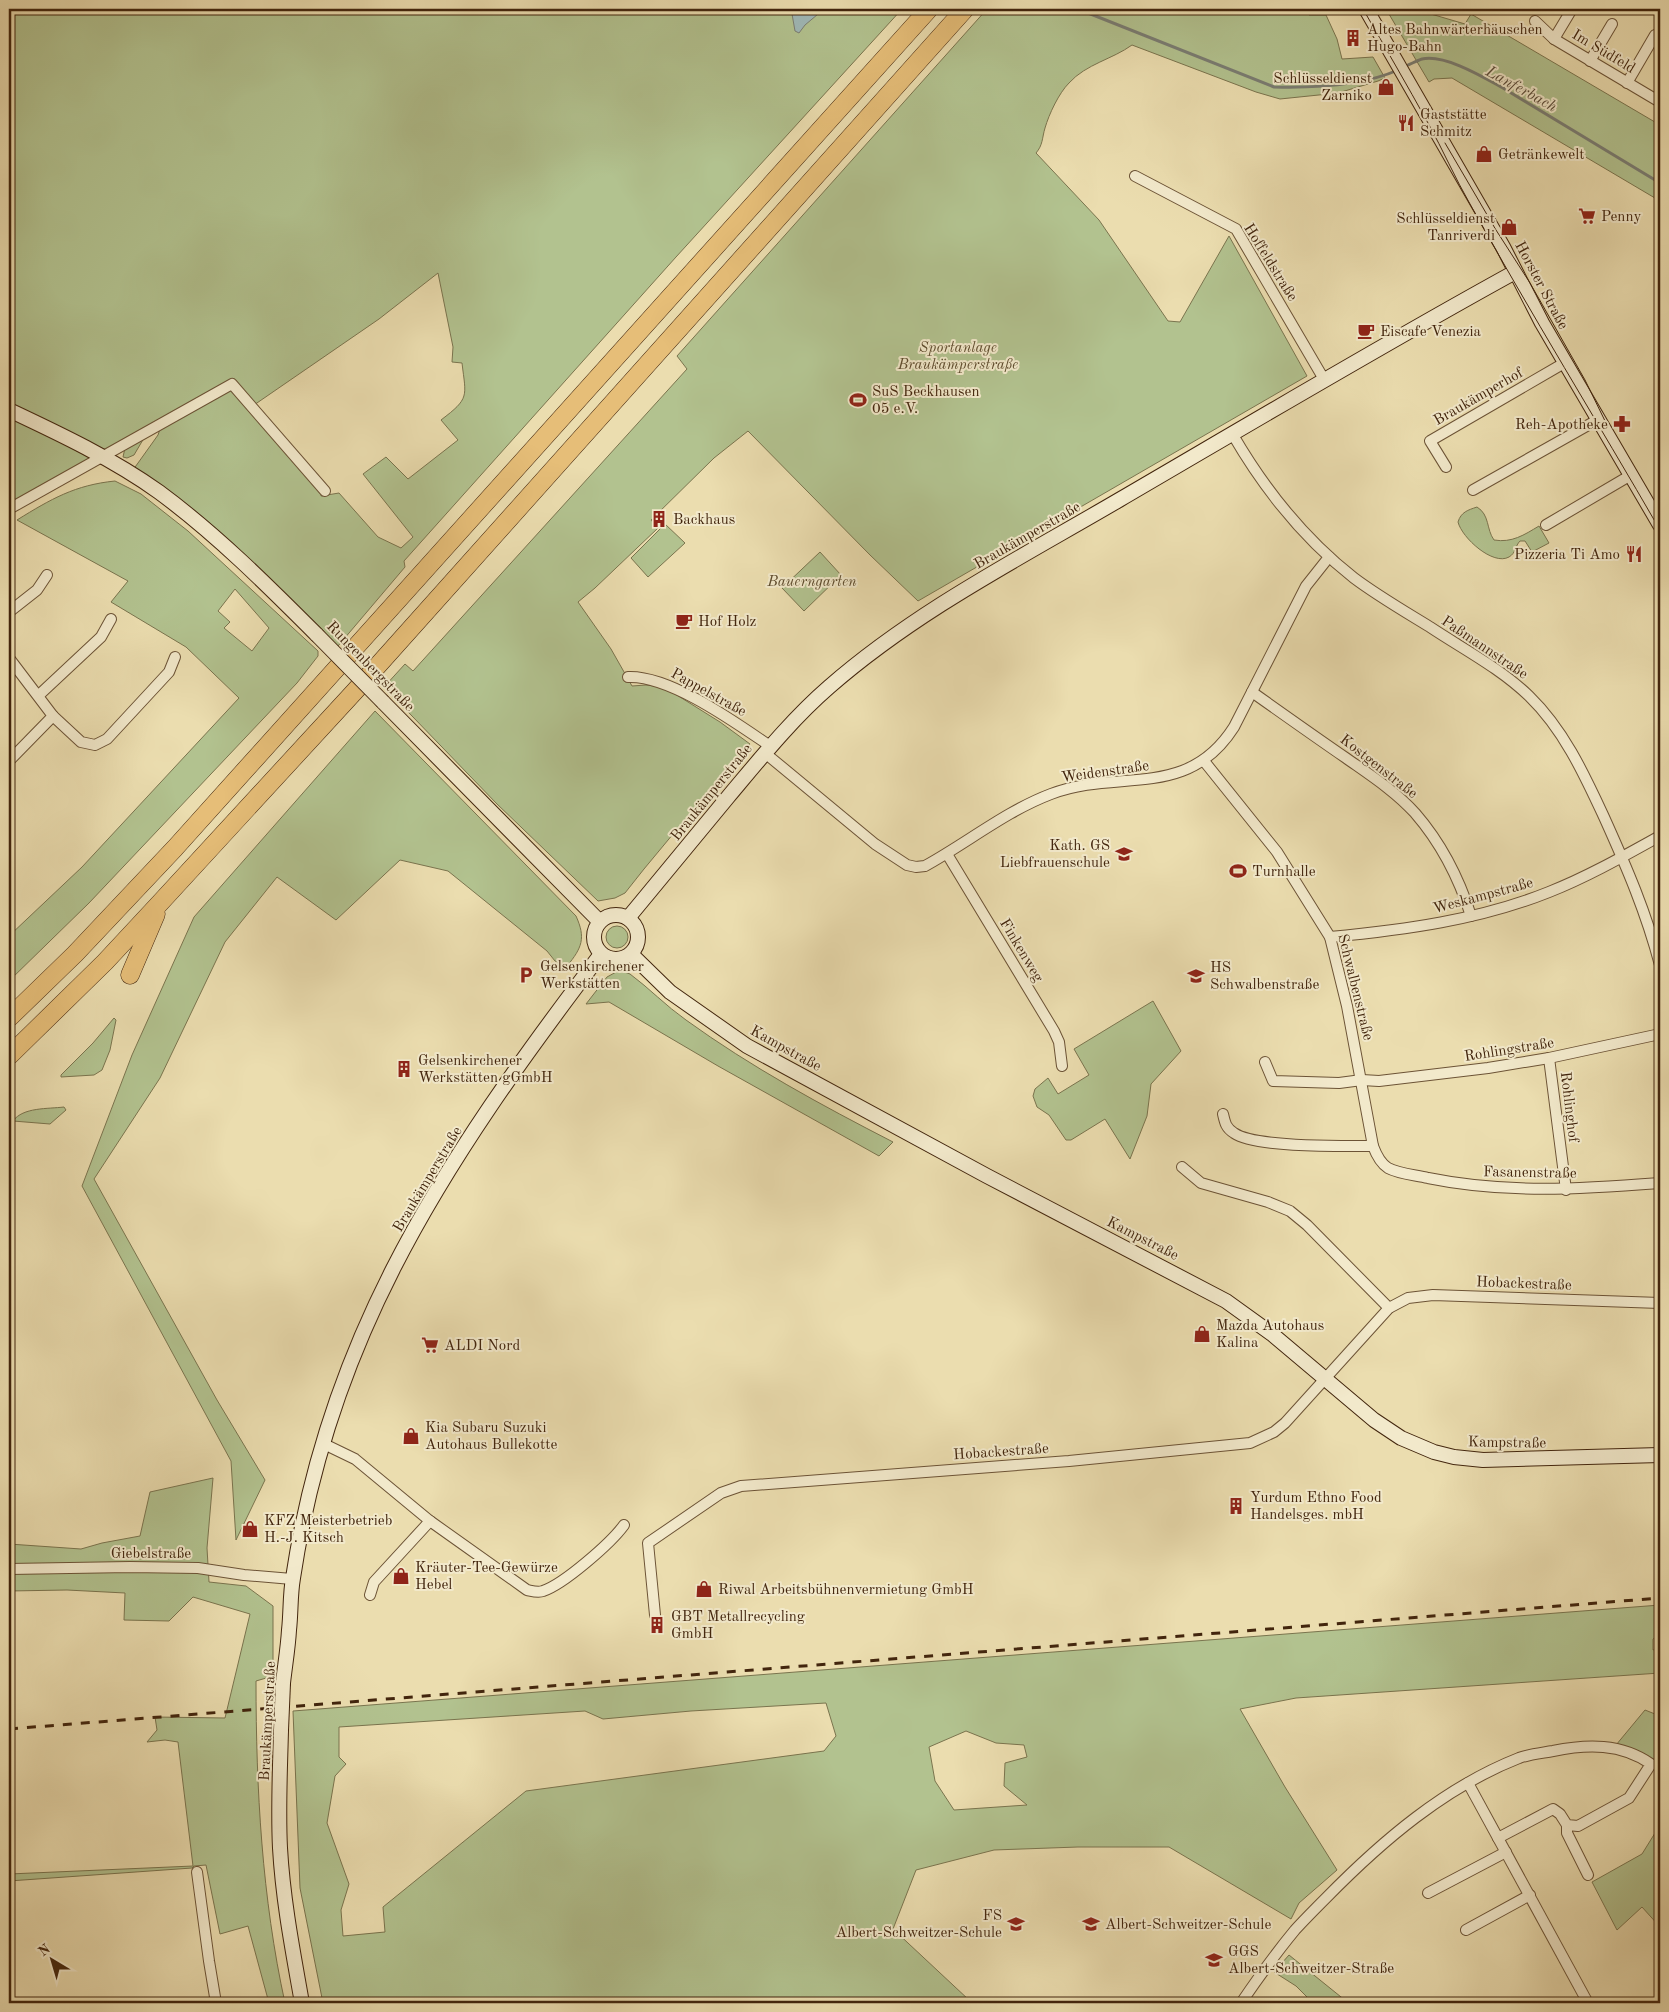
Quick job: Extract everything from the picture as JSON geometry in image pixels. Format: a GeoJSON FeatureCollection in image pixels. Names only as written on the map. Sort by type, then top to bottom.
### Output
{"type":"FeatureCollection","features":[{"type":"Feature","properties":{"kind":"highway"},"geometry":{"type":"LineString","coordinates":[[9,1018],[75,954],[174,848],[929,9]]}},
{"type":"Feature","properties":{"kind":"highway"},"geometry":{"type":"LineString","coordinates":[[9,1056],[105,962],[371,673],[965,9]]}},
{"type":"Feature","properties":{"kind":"highway"},"geometry":{"type":"LineString","coordinates":[[130,976],[159,904]]}},
{"type":"Feature","properties":{"kind":"street","name":"Horster Straße"},"geometry":{"type":"LineString","coordinates":[[1366,9],[1660,525]]}},
{"type":"Feature","properties":{"kind":"street"},"geometry":{"type":"LineString","coordinates":[[1554,39],[1572,9]]}},
{"type":"Feature","properties":{"kind":"street","name":"Im Südfeld"},"geometry":{"type":"LineString","coordinates":[[1534,21],[1554,39],[1660,102]]}},
{"type":"Feature","properties":{"kind":"street"},"geometry":{"type":"LineString","coordinates":[[1590,61],[1612,24]]}},
{"type":"Feature","properties":{"kind":"street"},"geometry":{"type":"LineString","coordinates":[[1627,83],[1656,35]]}},
{"type":"Feature","properties":{"kind":"street","name":"Hoffeldstraße"},"geometry":{"type":"LineString","coordinates":[[1134,176],[1236,229],[1325,381]]}},
{"type":"Feature","properties":{"kind":"street","name":"Braukämperstraße"},"geometry":{"type":"LineString","coordinates":[[628,918],[767,749],[798,716],[835,682],[891,638],[921,617],[1515,272]]}},
{"type":"Feature","properties":{"kind":"street","name":"Braukämperhof"},"geometry":{"type":"LineString","coordinates":[[1446,466],[1430,441],[1566,362]]}},
{"type":"Feature","properties":{"kind":"street"},"geometry":{"type":"LineString","coordinates":[[9,509],[232,384],[324,491]]}},
{"type":"Feature","properties":{"kind":"street","name":"Rungenbergstraße"},"geometry":{"type":"LineString","coordinates":[[9,410],[82,445],[158,492],[229,549],[317,635],[599,922]]}},
{"type":"Feature","properties":{"kind":"street"},"geometry":{"type":"LineString","coordinates":[[1473,490],[1599,419]]}},
{"type":"Feature","properties":{"kind":"street","name":"Paßmannstraße"},"geometry":{"type":"LineString","coordinates":[[1233,435],[1257,476],[1273,498],[1301,531],[1329,557],[1355,578],[1500,672],[1528,695],[1563,737],[1585,774],[1623,857],[1639,895],[1660,965]]}},
{"type":"Feature","properties":{"kind":"street"},"geometry":{"type":"LineString","coordinates":[[1546,525],[1631,475]]}},
{"type":"Feature","properties":{"kind":"street","name":"Weidenstraße"},"geometry":{"type":"LineString","coordinates":[[767,749],[856,830],[907,865],[925,866],[1032,802],[1052,794],[1072,787],[1160,778],[1183,772],[1204,761],[1227,737],[1306,586],[1329,557]]}},
{"type":"Feature","properties":{"kind":"street"},"geometry":{"type":"LineString","coordinates":[[9,612],[37,590],[47,575]]}},
{"type":"Feature","properties":{"kind":"street"},"geometry":{"type":"LineString","coordinates":[[39,695],[101,637],[111,619]]}},
{"type":"Feature","properties":{"kind":"street"},"geometry":{"type":"LineString","coordinates":[[9,658],[39,695],[53,716],[82,742],[95,746],[107,739],[169,672],[175,656]]}},
{"type":"Feature","properties":{"kind":"street","name":"Pappelstraße"},"geometry":{"type":"LineString","coordinates":[[628,677],[642,676],[664,683],[726,716],[767,749]]}},
{"type":"Feature","properties":{"kind":"street","name":"Kostgenstraße"},"geometry":{"type":"LineString","coordinates":[[1252,692],[1386,786],[1414,812],[1448,860],[1460,885],[1471,916]]}},
{"type":"Feature","properties":{"kind":"street"},"geometry":{"type":"LineString","coordinates":[[9,761],[53,716]]}},
{"type":"Feature","properties":{"kind":"street","name":"Schwalbenstraße"},"geometry":{"type":"LineString","coordinates":[[1204,761],[1277,852],[1330,938],[1347,1006],[1373,1146],[1378,1158],[1387,1168],[1400,1172]]}},
{"type":"Feature","properties":{"kind":"street","name":"Weskampstraße"},"geometry":{"type":"LineString","coordinates":[[1330,938],[1439,923],[1507,907],[1549,892],[1623,857],[1660,836]]}},
{"type":"Feature","properties":{"kind":"street","name":"Finkenweg"},"geometry":{"type":"LineString","coordinates":[[947,854],[1054,1031],[1059,1042],[1062,1066]]}},
{"type":"Feature","properties":{"kind":"street"},"geometry":{"type":"LineString","coordinates":[[616,914],[628,918],[638,932],[636,948],[624,958],[614,960],[601,954],[593,940],[594,929],[599,922],[605,917],[616,914]]}},
{"type":"Feature","properties":{"kind":"street","name":"Braukämperstraße"},"geometry":{"type":"LineString","coordinates":[[302,2003],[285,1901],[280,1848],[281,1730],[292,1579],[310,1495],[324,1444],[355,1352],[383,1289],[418,1222],[503,1088],[601,954]]}},
{"type":"Feature","properties":{"kind":"street","name":"Kampstraße"},"geometry":{"type":"LineString","coordinates":[[631,954],[670,992],[748,1046],[987,1176],[1226,1301],[1272,1334],[1374,1420],[1401,1438],[1434,1452],[1454,1457],[1483,1460],[1660,1456]]}},
{"type":"Feature","properties":{"kind":"street","name":"Rohlingstraße"},"geometry":{"type":"LineString","coordinates":[[1362,1080],[1379,1081],[1488,1068],[1548,1058],[1660,1034]]}},
{"type":"Feature","properties":{"kind":"street","name":"Rohlinghof"},"geometry":{"type":"LineString","coordinates":[[1548,1058],[1566,1190]]}},
{"type":"Feature","properties":{"kind":"street"},"geometry":{"type":"LineString","coordinates":[[1265,1062],[1273,1081],[1339,1083],[1362,1080]]}},
{"type":"Feature","properties":{"kind":"street"},"geometry":{"type":"LineString","coordinates":[[1224,1114],[1225,1126],[1235,1134],[1246,1138],[1274,1143],[1317,1146],[1373,1146]]}},
{"type":"Feature","properties":{"kind":"street"},"geometry":{"type":"LineString","coordinates":[[1182,1167],[1201,1183],[1274,1204],[1294,1214],[1389,1308]]}},
{"type":"Feature","properties":{"kind":"street","name":"Fasanenstraße"},"geometry":{"type":"LineString","coordinates":[[1400,1172],[1472,1186],[1566,1190],[1660,1183]]}},
{"type":"Feature","properties":{"kind":"street","name":"Hobackestraße"},"geometry":{"type":"LineString","coordinates":[[655,1615],[648,1543],[721,1494],[741,1486],[1069,1461],[1250,1443],[1274,1432],[1285,1423],[1389,1308],[1408,1298],[1433,1295],[1660,1303]]}},
{"type":"Feature","properties":{"kind":"street"},"geometry":{"type":"LineString","coordinates":[[324,1444],[355,1459],[430,1522],[528,1590],[541,1592],[558,1584],[614,1539],[624,1525]]}},
{"type":"Feature","properties":{"kind":"street"},"geometry":{"type":"LineString","coordinates":[[370,1595],[374,1582],[430,1522]]}},
{"type":"Feature","properties":{"kind":"street","name":"Giebelstraße"},"geometry":{"type":"LineString","coordinates":[[9,1569],[198,1568],[244,1575],[292,1579]]}},
{"type":"Feature","properties":{"kind":"street"},"geometry":{"type":"LineString","coordinates":[[1241,2003],[1296,1929],[1349,1875],[1398,1832],[1433,1805],[1468,1783],[1521,1758],[1561,1749],[1594,1745],[1623,1749],[1651,1764],[1629,1798],[1578,1826],[1567,1825]]}},
{"type":"Feature","properties":{"kind":"street"},"geometry":{"type":"LineString","coordinates":[[1468,1783],[1588,2003]]}},
{"type":"Feature","properties":{"kind":"street"},"geometry":{"type":"LineString","coordinates":[[1498,1838],[1553,1809],[1560,1814],[1567,1825],[1567,1833],[1588,1875]]}},
{"type":"Feature","properties":{"kind":"street"},"geometry":{"type":"LineString","coordinates":[[1428,1893],[1506,1852]]}},
{"type":"Feature","properties":{"kind":"street"},"geometry":{"type":"LineString","coordinates":[[196,1872],[208,1961],[216,2003]]}},
{"type":"Feature","properties":{"kind":"street"},"geometry":{"type":"LineString","coordinates":[[1466,1930],[1530,1895]]}},
{"type":"Feature","properties":{"kind":"green space"},"geometry":{"type":"Polygon","coordinates":[[[9,9],[902,9],[676,257],[404,561],[405,567],[338,646],[214,531],[188,509],[133,470],[158,435],[161,426],[231,386],[322,491],[321,496],[339,493],[378,537],[401,548],[413,537],[363,474],[386,457],[408,479],[458,440],[441,420],[457,407],[464,396],[465,390],[462,363],[452,362],[453,347],[438,273],[379,319],[254,405],[232,382],[103,452],[9,507],[9,9]]]}},
{"type":"Feature","properties":{"kind":"green space","name":"Sportanlage Braukämperstraße"},"geometry":{"type":"Polygon","coordinates":[[[987,9],[1284,9],[1308,13],[1309,15],[1326,15],[1337,39],[1342,59],[1373,57],[1385,78],[1338,93],[1280,99],[1256,92],[1132,45],[1091,66],[1069,83],[1052,110],[1041,144],[1036,153],[1099,220],[1168,321],[1180,322],[1229,236],[1307,376],[918,601],[748,431],[714,458],[651,520],[658,528],[578,602],[611,649],[632,686],[664,687],[720,722],[750,744],[727,769],[625,893],[615,898],[598,901],[497,804],[384,687],[405,664],[413,671],[687,369],[677,356],[987,9]]]}},
{"type":"Feature","properties":{"kind":"green space"},"geometry":{"type":"Polygon","coordinates":[[[1386,9],[1414,9],[1465,24],[1471,14],[1660,125],[1660,201],[1452,78],[1434,79],[1429,82],[1386,9]]]}},
{"type":"Feature","properties":{"kind":"green space"},"geometry":{"type":"Polygon","coordinates":[[[144,438],[134,455],[127,458],[123,457],[125,448],[144,438]]]}},
{"type":"Feature","properties":{"kind":"green space"},"geometry":{"type":"Polygon","coordinates":[[[115,481],[141,494],[188,531],[318,651],[318,656],[297,683],[89,903],[9,981],[9,936],[82,867],[239,698],[186,647],[111,602],[128,581],[17,520],[64,494],[101,483],[115,481]],[[235,589],[218,611],[230,622],[224,628],[252,651],[269,628],[235,589]]]}},
{"type":"Feature","properties":{"kind":"green space"},"geometry":{"type":"Polygon","coordinates":[[[1477,507],[1484,514],[1494,540],[1512,539],[1539,526],[1549,543],[1532,552],[1525,541],[1520,541],[1509,557],[1502,559],[1487,554],[1465,535],[1458,522],[1468,510],[1477,507]]]}},
{"type":"Feature","properties":{"kind":"green space"},"geometry":{"type":"Polygon","coordinates":[[[665,524],[685,543],[648,577],[631,558],[665,524]]]}},
{"type":"Feature","properties":{"kind":"green space","name":"Bauerngarten"},"geometry":{"type":"Polygon","coordinates":[[[820,552],[841,575],[804,611],[782,588],[820,552]]]}},
{"type":"Feature","properties":{"kind":"green space"},"geometry":{"type":"Polygon","coordinates":[[[375,711],[576,916],[582,937],[576,954],[567,966],[555,961],[547,951],[448,871],[400,860],[336,920],[277,877],[225,942],[160,1078],[94,1179],[217,1400],[265,1480],[236,1540],[231,1461],[82,1186],[132,1055],[194,917],[375,711]]]}},
{"type":"Feature","properties":{"kind":"green space"},"geometry":{"type":"Polygon","coordinates":[[[613,926],[621,926],[628,933],[628,941],[621,948],[613,948],[606,941],[606,933],[613,926]]]}},
{"type":"Feature","properties":{"kind":"green space"},"geometry":{"type":"Polygon","coordinates":[[[618,971],[630,974],[679,1015],[761,1070],[893,1142],[879,1156],[718,1066],[609,1002],[586,1004],[607,977],[618,971]]]}},
{"type":"Feature","properties":{"kind":"green space"},"geometry":{"type":"Polygon","coordinates":[[[1153,1001],[1181,1051],[1151,1084],[1147,1116],[1130,1159],[1105,1119],[1071,1140],[1066,1140],[1049,1115],[1037,1107],[1033,1096],[1035,1089],[1048,1078],[1058,1094],[1089,1075],[1074,1049],[1153,1001]]]}},
{"type":"Feature","properties":{"kind":"green space"},"geometry":{"type":"Polygon","coordinates":[[[114,1018],[116,1020],[110,1050],[102,1070],[94,1075],[61,1077],[61,1075],[93,1043],[114,1018]]]}},
{"type":"Feature","properties":{"kind":"green space"},"geometry":{"type":"Polygon","coordinates":[[[64,1107],[66,1110],[50,1124],[13,1121],[17,1116],[29,1111],[64,1107]]]}},
{"type":"Feature","properties":{"kind":"green space"},"geometry":{"type":"Polygon","coordinates":[[[213,1478],[207,1548],[209,1582],[246,1586],[273,1606],[273,1676],[256,1681],[257,1762],[266,1883],[277,1963],[285,2003],[269,2003],[248,1926],[220,1934],[206,1865],[194,1866],[192,1868],[9,1881],[9,1874],[193,1866],[178,1742],[165,1740],[147,1742],[157,1730],[155,1717],[225,1718],[250,1614],[193,1597],[169,1621],[124,1620],[125,1593],[67,1590],[9,1591],[9,1544],[81,1549],[140,1536],[150,1492],[213,1478]]]}},
{"type":"Feature","properties":{"kind":"green space"},"geometry":{"type":"Polygon","coordinates":[[[1660,1605],[1660,1635],[1653,1639],[1653,1650],[1660,1648],[1660,1673],[1296,1698],[1240,1709],[1285,1787],[1337,1870],[1299,1903],[1291,1919],[1169,1847],[1078,1847],[994,1850],[916,1870],[893,1929],[969,2000],[977,2003],[323,2003],[300,1888],[293,1711],[1660,1605]],[[826,1703],[691,1711],[603,1719],[585,1711],[339,1727],[339,1757],[346,1764],[335,1776],[327,1823],[349,1884],[341,1910],[343,1936],[385,1932],[383,1907],[526,1791],[824,1751],[836,1736],[826,1703]],[[966,1731],[929,1747],[935,1781],[954,1810],[1027,1805],[1004,1786],[1005,1763],[1027,1757],[1024,1745],[996,1743],[966,1731]]]}},
{"type":"Feature","properties":{"kind":"green space"},"geometry":{"type":"Polygon","coordinates":[[[1645,1710],[1660,1716],[1660,1764],[1616,1745],[1645,1710]]]}},
{"type":"Feature","properties":{"kind":"green space"},"geometry":{"type":"Polygon","coordinates":[[[1660,1825],[1660,1927],[1642,1907],[1617,1930],[1592,1882],[1642,1854],[1660,1825]]]}},
{"type":"Feature","properties":{"kind":"green space"},"geometry":{"type":"Polygon","coordinates":[[[1289,1955],[1349,2003],[1313,2003],[1296,1986],[1274,1972],[1289,1955]]]}},
{"type":"Feature","properties":{"kind":"water"},"geometry":{"type":"Polygon","coordinates":[[[786,9],[824,9],[805,25],[799,33],[795,31],[792,14],[786,9]]]}},
{"type":"Feature","properties":{"kind":"waterway","name":"Lanferbach"},"geometry":{"type":"LineString","coordinates":[[1078,9],[1274,87],[1305,87],[1353,83],[1369,80],[1398,70]]}},
{"type":"Feature","properties":{"kind":"waterway","name":"Lanferbach"},"geometry":{"type":"LineString","coordinates":[[1403,67],[1422,59],[1431,58],[1464,68],[1503,88],[1660,183]]}},
{"type":"Feature","properties":{"kind":"tram line"},"geometry":{"type":"LineString","coordinates":[[1363,9],[1428,123],[1493,245],[1660,530]]}},
{"type":"Feature","properties":{"kind":"tram line"},"geometry":{"type":"LineString","coordinates":[[1445,143],[1496,230],[1530,283],[1585,380],[1607,425]]}},
{"type":"Feature","properties":{"kind":"railway"},"geometry":{"type":"LineString","coordinates":[[9,1729],[1660,1598]]}},
{"type":"Feature","properties":{"kind":"place","name":"Altes Bahnwärterhäuschen Hugo-Bahn"},"geometry":{"type":"Point","coordinates":[1353,38]}},
{"type":"Feature","properties":{"kind":"place","name":"Schlüsseldienst Zarniko"},"geometry":{"type":"Point","coordinates":[1386,87]}},
{"type":"Feature","properties":{"kind":"place","name":"Gaststätte Schmitz"},"geometry":{"type":"Point","coordinates":[1406,123]}},
{"type":"Feature","properties":{"kind":"place","name":"Getränkewelt"},"geometry":{"type":"Point","coordinates":[1484,154]}},
{"type":"Feature","properties":{"kind":"place","name":"Penny"},"geometry":{"type":"Point","coordinates":[1587,216]}},
{"type":"Feature","properties":{"kind":"place","name":"Schlüsseldienst Tanriverdi"},"geometry":{"type":"Point","coordinates":[1509,227]}},
{"type":"Feature","properties":{"kind":"place","name":"Eiscafe Venezia"},"geometry":{"type":"Point","coordinates":[1366,331]}},
{"type":"Feature","properties":{"kind":"place","name":"SuS Beckhausen 05 e.V."},"geometry":{"type":"Point","coordinates":[858,400]}},
{"type":"Feature","properties":{"kind":"place","name":"Reh-Apotheke"},"geometry":{"type":"Point","coordinates":[1622,424]}},
{"type":"Feature","properties":{"kind":"place","name":"Backhaus"},"geometry":{"type":"Point","coordinates":[659,519]}},
{"type":"Feature","properties":{"kind":"place","name":"Pizzeria Ti Amo"},"geometry":{"type":"Point","coordinates":[1634,554]}},
{"type":"Feature","properties":{"kind":"place","name":"Hof Holz"},"geometry":{"type":"Point","coordinates":[684,621]}},
{"type":"Feature","properties":{"kind":"place","name":"Kath. GS Liebfrauenschule"},"geometry":{"type":"Point","coordinates":[1124,854]}},
{"type":"Feature","properties":{"kind":"place","name":"Turnhalle"},"geometry":{"type":"Point","coordinates":[1238,871]}},
{"type":"Feature","properties":{"kind":"place","name":"Gelsenkirchener Werkstätten"},"geometry":{"type":"Point","coordinates":[526,975]}},
{"type":"Feature","properties":{"kind":"place","name":"HS Schwalbenstraße"},"geometry":{"type":"Point","coordinates":[1196,976]}},
{"type":"Feature","properties":{"kind":"place","name":"Gelsenkirchener Werkstätten gGmbH"},"geometry":{"type":"Point","coordinates":[404,1069]}},
{"type":"Feature","properties":{"kind":"place","name":"Mazda Autohaus Kalina"},"geometry":{"type":"Point","coordinates":[1202,1334]}},
{"type":"Feature","properties":{"kind":"place","name":"ALDI Nord"},"geometry":{"type":"Point","coordinates":[430,1345]}},
{"type":"Feature","properties":{"kind":"place","name":"Kia Subaru Suzuki Autohaus Bullekotte"},"geometry":{"type":"Point","coordinates":[411,1436]}},
{"type":"Feature","properties":{"kind":"place","name":"Yurdum Ethno Food Handelsges. mbH"},"geometry":{"type":"Point","coordinates":[1236,1506]}},
{"type":"Feature","properties":{"kind":"place","name":"KFZ Meisterbetrieb H.-J. Kitsch"},"geometry":{"type":"Point","coordinates":[250,1529]}},
{"type":"Feature","properties":{"kind":"place","name":"Kräuter-Tee-Gewürze Hebel"},"geometry":{"type":"Point","coordinates":[401,1576]}},
{"type":"Feature","properties":{"kind":"place","name":"Riwal Arbeitsbühnenvermietung GmbH"},"geometry":{"type":"Point","coordinates":[704,1589]}},
{"type":"Feature","properties":{"kind":"place","name":"GBT Metallrecycling GmbH"},"geometry":{"type":"Point","coordinates":[657,1625]}},
{"type":"Feature","properties":{"kind":"place","name":"FS Albert-Schweitzer-Schule"},"geometry":{"type":"Point","coordinates":[1016,1924]}},
{"type":"Feature","properties":{"kind":"place","name":"Albert-Schweitzer-Schule"},"geometry":{"type":"Point","coordinates":[1091,1924]}},
{"type":"Feature","properties":{"kind":"place","name":"GGS Albert-Schweitzer-Straße"},"geometry":{"type":"Point","coordinates":[1214,1960]}}]}
